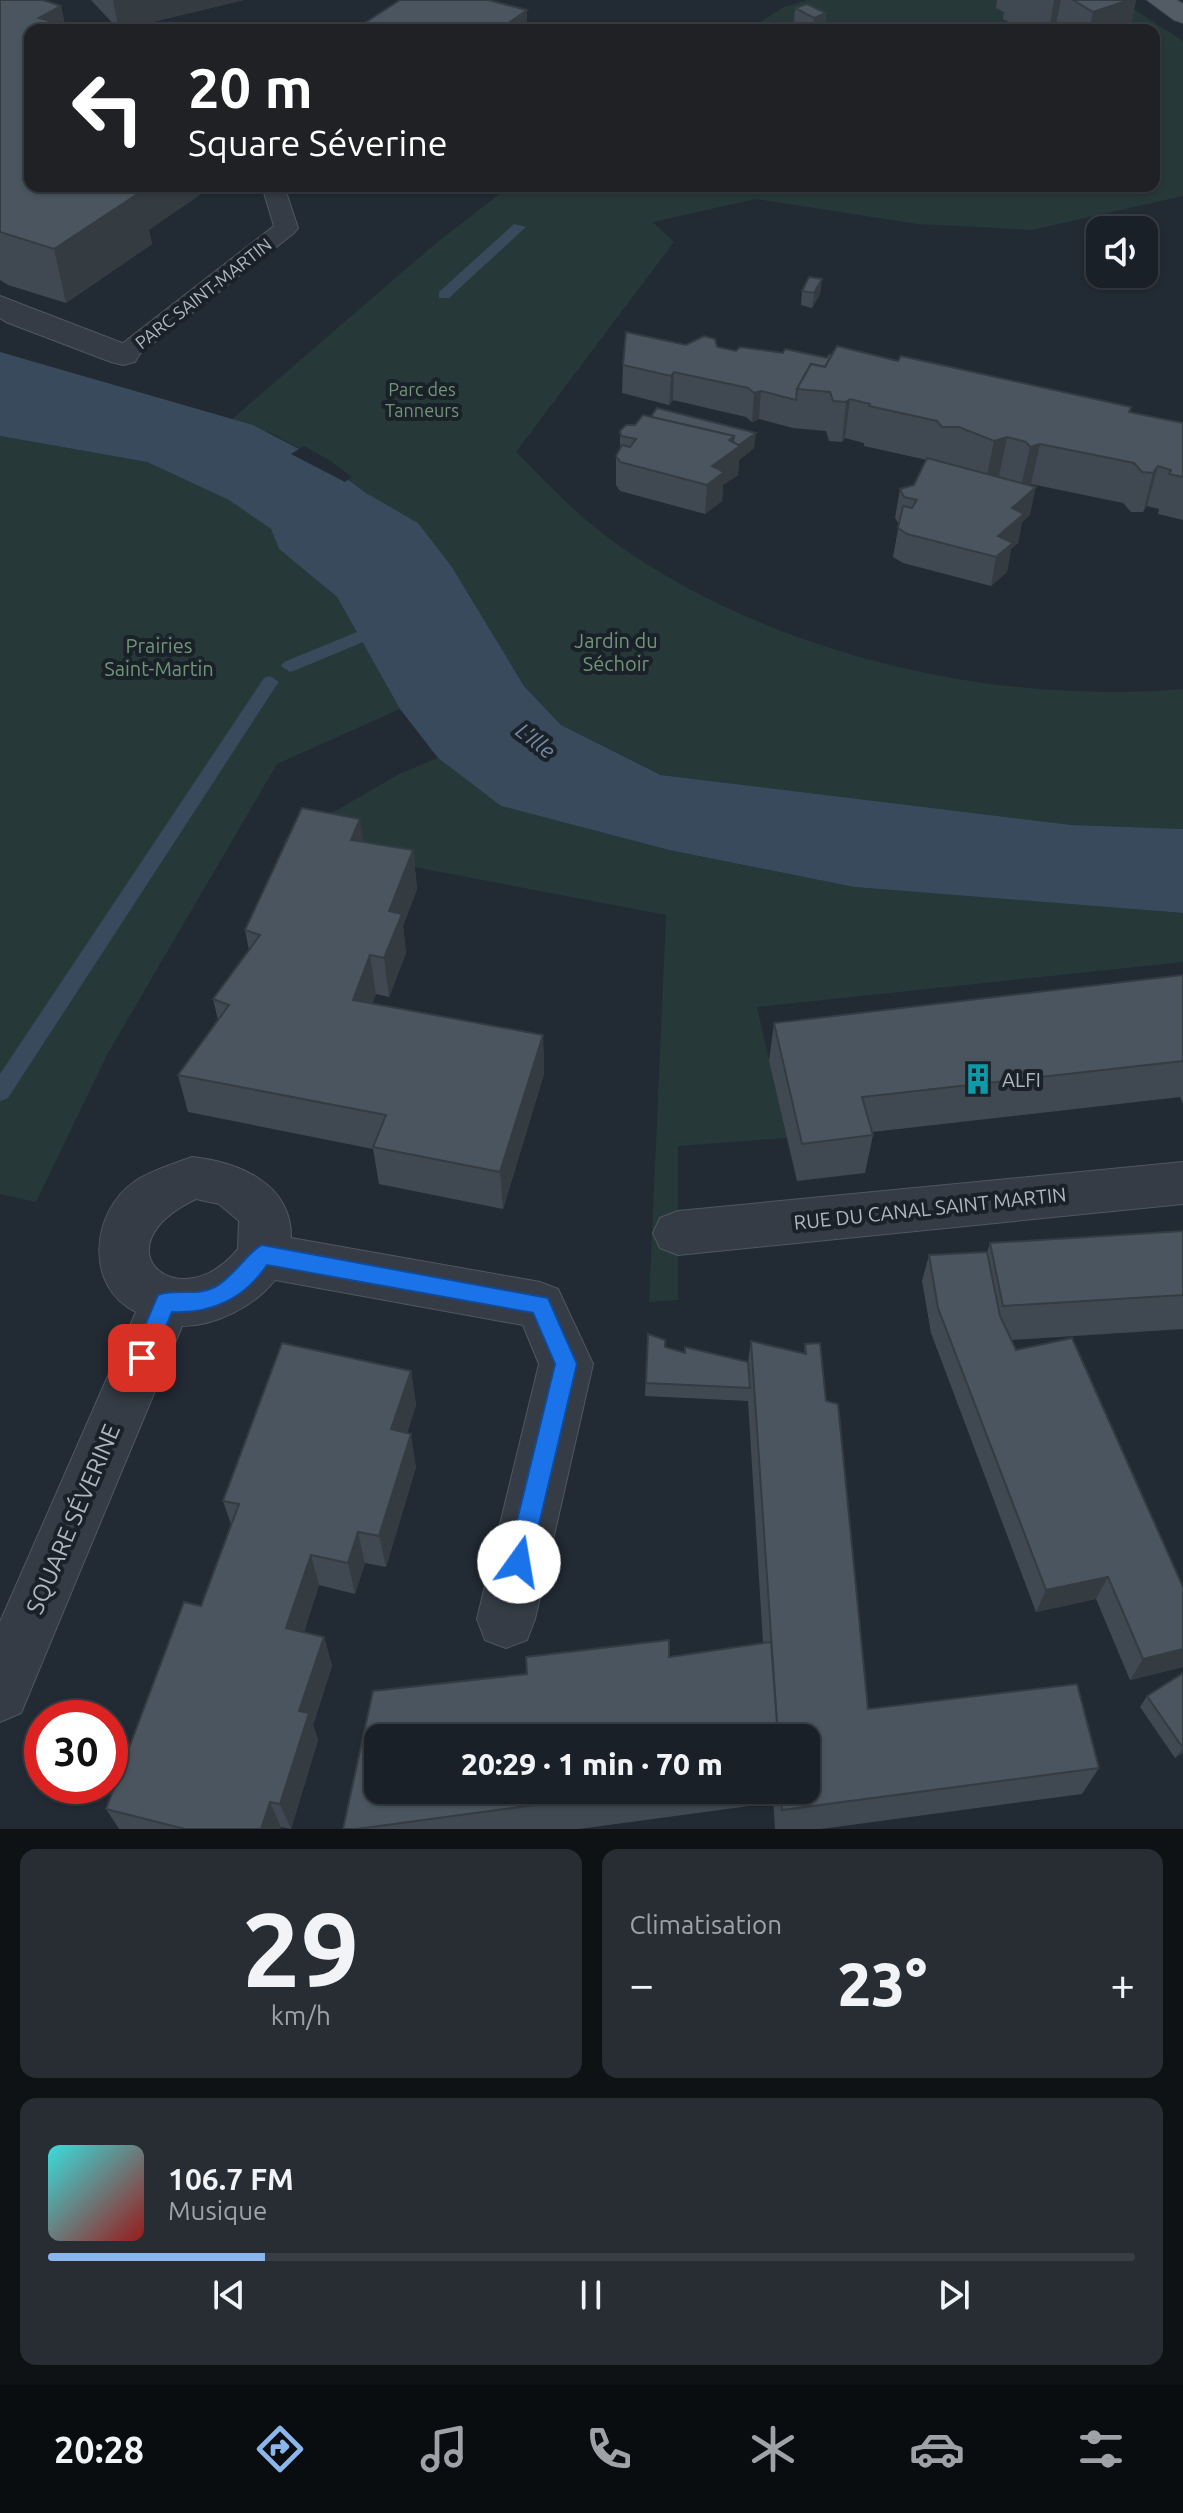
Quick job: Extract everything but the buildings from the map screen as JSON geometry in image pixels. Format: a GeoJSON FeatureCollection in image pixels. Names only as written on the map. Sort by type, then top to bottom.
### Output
{"type":"FeatureCollection","features":[{"type":"Feature","properties":{"kind":"main road"},"geometry":{"type":"LineString","coordinates":[[1160,0],[1183,15]]}},
{"type":"Feature","properties":{"kind":"street"},"geometry":{"type":"LineString","coordinates":[[0,305],[17,315],[123,355]]}},
{"type":"Feature","properties":{"kind":"street"},"geometry":{"type":"LineString","coordinates":[[192,1178],[219,1179],[243,1190],[261,1209],[267,1231],[262,1255],[247,1277],[220,1296],[193,1303],[166,1302],[143,1292],[126,1271],[120,1247],[126,1224],[145,1200],[168,1185],[192,1178]]}},
{"type":"Feature","properties":{"kind":"street","name":"RUE DU CANAL SAINT MARTIN"},"geometry":{"type":"LineString","coordinates":[[678,1233],[1183,1183]]}},
{"type":"Feature","properties":{"kind":"street"},"geometry":{"type":"LineString","coordinates":[[262,1255],[540,1305],[566,1364],[506,1619]]}},
{"type":"Feature","properties":{"kind":"street","name":"SQUARE SÉVERINE"},"geometry":{"type":"LineString","coordinates":[[0,1692],[166,1302]]}},
{"type":"Feature","properties":{"kind":"lane","name":"PARC SAINT-MARTIN"},"geometry":{"type":"LineString","coordinates":[[123,355],[286,228],[275,192]]}},
{"type":"Feature","properties":{"kind":"green space"},"geometry":{"type":"Polygon","coordinates":[[[807,0],[1120,0],[1157,24],[757,24],[784,7],[807,0]]]}},
{"type":"Feature","properties":{"kind":"green space"},"geometry":{"type":"Polygon","coordinates":[[[1160,26],[1183,41],[1183,196],[1032,230],[917,224],[756,199],[653,222],[674,242],[516,452],[575,510],[614,542],[676,581],[743,615],[813,642],[886,664],[960,679],[1035,689],[1110,692],[1183,689],[1183,829],[1072,825],[662,775],[561,725],[524,686],[452,567],[366,493],[326,463],[273,434],[232,419],[436,243],[502,192],[1160,192],[1160,26]]]}},
{"type":"Feature","properties":{"kind":"green space","name":"Prairies Saint-Martin"},"geometry":{"type":"Polygon","coordinates":[[[0,436],[147,462],[230,500],[271,529],[279,549],[337,597],[400,709],[277,764],[108,1053],[36,1202],[0,1194],[0,436]]]}},
{"type":"Feature","properties":{"kind":"green space"},"geometry":{"type":"Polygon","coordinates":[[[438,758],[501,806],[669,850],[854,887],[1183,913],[1183,962],[757,1007],[787,1138],[678,1146],[678,1300],[649,1302],[666,915],[282,842],[399,774],[438,758]]]}},
{"type":"Feature","properties":{"kind":"water","name":"L'Ille"},"geometry":{"type":"Polygon","coordinates":[[[0,352],[253,425],[326,463],[366,493],[418,523],[452,567],[524,686],[561,725],[661,775],[1072,825],[1183,829],[1183,913],[854,887],[669,850],[501,806],[438,758],[400,709],[337,597],[279,549],[271,529],[229,500],[147,462],[0,436],[0,352]]]}},
{"type":"Feature","properties":{"kind":"pier"},"geometry":{"type":"Polygon","coordinates":[[[304,446],[352,477],[345,482],[291,454],[304,446]]]}},
{"type":"Feature","properties":{"kind":"waterway"},"geometry":{"type":"LineString","coordinates":[[444,295],[519,227]]}},
{"type":"Feature","properties":{"kind":"waterway"},"geometry":{"type":"LineString","coordinates":[[290,666],[386,626]]}},
{"type":"Feature","properties":{"kind":"waterway"},"geometry":{"type":"LineString","coordinates":[[0,1092],[270,682]]}},
{"type":"Feature","properties":{"kind":"place","name":"ALFI"},"geometry":{"type":"Point","coordinates":[978,1079]}},
{"type":"Feature","properties":{"kind":"route"},"geometry":{"type":"LineString","coordinates":[[142,1358],[166,1302],[193,1303],[220,1296],[247,1277],[262,1255],[540,1305],[566,1364],[519,1562]]}},
{"type":"Feature","properties":{"kind":"park label","name":"Parc des Tanneurs"},"geometry":{"type":"Point","coordinates":[422,399]}},
{"type":"Feature","properties":{"kind":"park label","name":"Jardin du Séchoir"},"geometry":{"type":"Point","coordinates":[616,652]}}]}
